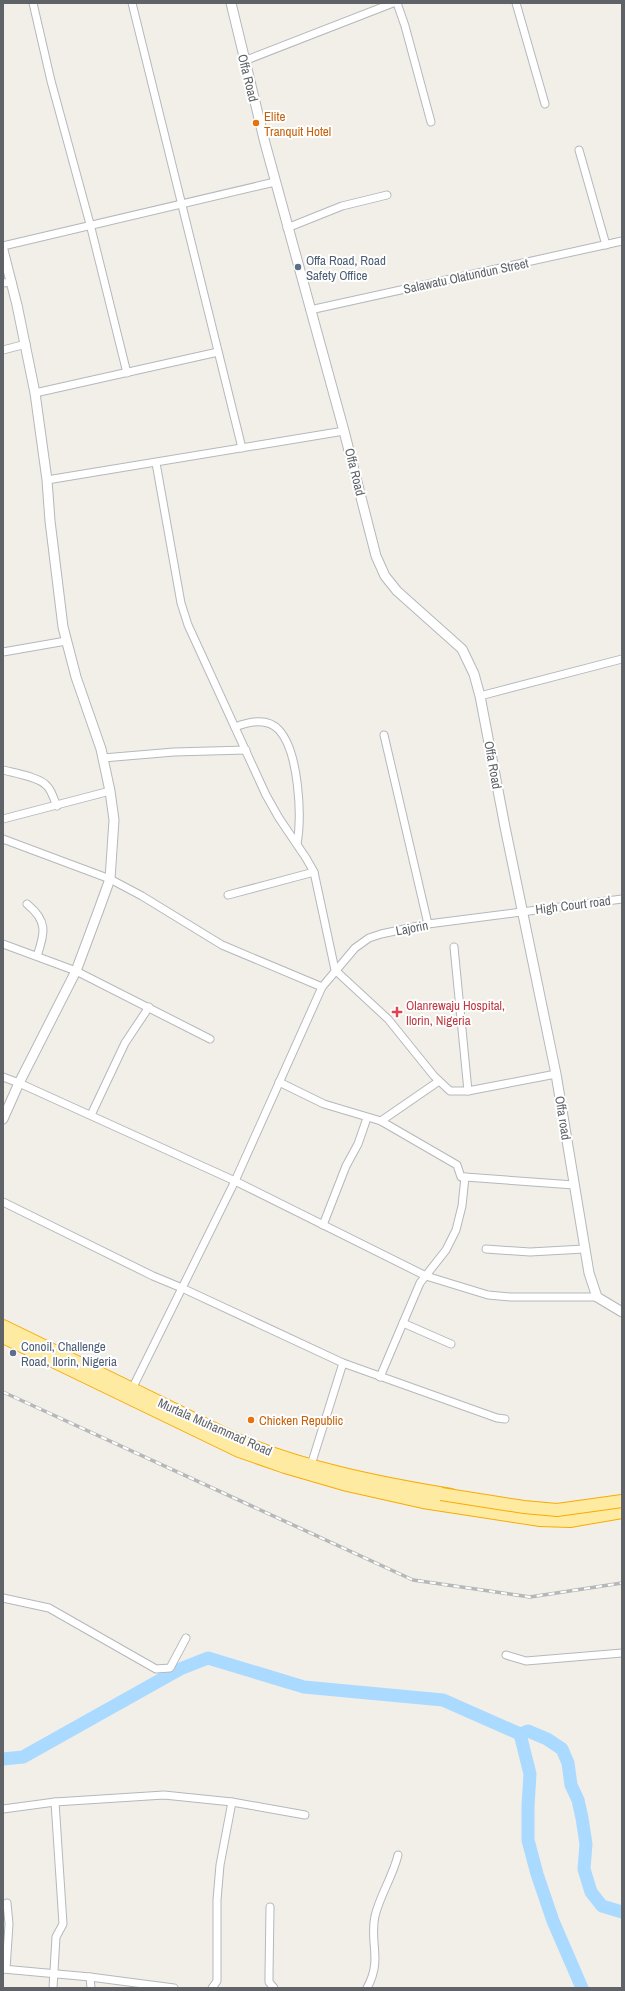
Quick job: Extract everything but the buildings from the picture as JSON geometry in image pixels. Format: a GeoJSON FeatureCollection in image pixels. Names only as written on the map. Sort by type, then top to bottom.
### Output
{"type":"FeatureCollection","features":[{"type":"Feature","properties":{"kind":"highway","name":"Murtala Muhammad Road"},"geometry":{"type":"LineString","coordinates":[[3,1326],[262,1450],[311,1465],[349,1480],[423,1502],[540,1520],[570,1521],[622,1512]]}},
{"type":"Feature","properties":{"kind":"highway","name":"Murtala Muhammad Road"},"geometry":{"type":"LineString","coordinates":[[3,1336],[239,1451],[278,1465],[349,1480],[441,1496],[524,1507],[557,1510],[622,1503]]}},
{"type":"Feature","properties":{"kind":"highway","name":"Murtala Muhammad Road"},"geometry":{"type":"LineString","coordinates":[[349,1480],[435,1492],[548,1511],[574,1511],[622,1503]]}},
{"type":"Feature","properties":{"kind":"street"},"geometry":{"type":"LineString","coordinates":[[33,3],[51,81],[90,224],[128,373]]}},
{"type":"Feature","properties":{"kind":"street"},"geometry":{"type":"LineString","coordinates":[[132,3],[180,204],[242,448]]}},
{"type":"Feature","properties":{"kind":"street","name":"Offa Road"},"geometry":{"type":"LineString","coordinates":[[231,3],[244,62],[287,228],[344,431],[376,556],[385,576],[397,591],[462,649],[469,661],[480,696],[523,911]]}},
{"type":"Feature","properties":{"kind":"street"},"geometry":{"type":"LineString","coordinates":[[244,62],[394,3]]}},
{"type":"Feature","properties":{"kind":"street"},"geometry":{"type":"LineString","coordinates":[[397,3],[405,26],[431,122]]}},
{"type":"Feature","properties":{"kind":"street"},"geometry":{"type":"LineString","coordinates":[[516,3],[546,104]]}},
{"type":"Feature","properties":{"kind":"street"},"geometry":{"type":"LineString","coordinates":[[579,150],[606,245]]}},
{"type":"Feature","properties":{"kind":"street"},"geometry":{"type":"LineString","coordinates":[[3,246],[90,224],[275,182]]}},
{"type":"Feature","properties":{"kind":"street"},"geometry":{"type":"LineString","coordinates":[[287,228],[342,206],[387,195]]}},
{"type":"Feature","properties":{"kind":"street","name":"Salawatu Olatundun Street"},"geometry":{"type":"LineString","coordinates":[[310,310],[622,242]]}},
{"type":"Feature","properties":{"kind":"street"},"geometry":{"type":"LineString","coordinates":[[3,250],[7,282],[26,344],[35,393],[66,641],[76,677],[103,758],[114,820],[110,879],[76,971],[19,1082],[3,1119]]}},
{"type":"Feature","properties":{"kind":"street"},"geometry":{"type":"LineString","coordinates":[[3,350],[26,344]]}},
{"type":"Feature","properties":{"kind":"street"},"geometry":{"type":"LineString","coordinates":[[35,393],[218,352]]}},
{"type":"Feature","properties":{"kind":"street"},"geometry":{"type":"LineString","coordinates":[[47,480],[344,431]]}},
{"type":"Feature","properties":{"kind":"street"},"geometry":{"type":"LineString","coordinates":[[156,463],[180,603],[188,625],[272,806],[314,872],[335,970],[388,1019],[439,1081],[450,1091],[468,1091],[556,1074]]}},
{"type":"Feature","properties":{"kind":"street"},"geometry":{"type":"LineString","coordinates":[[3,652],[66,641]]}},
{"type":"Feature","properties":{"kind":"street"},"geometry":{"type":"LineString","coordinates":[[480,696],[622,659]]}},
{"type":"Feature","properties":{"kind":"street"},"geometry":{"type":"LineString","coordinates":[[236,727],[252,721],[270,724],[279,729],[290,749],[300,806],[300,828],[297,844]]}},
{"type":"Feature","properties":{"kind":"street"},"geometry":{"type":"LineString","coordinates":[[384,735],[428,924]]}},
{"type":"Feature","properties":{"kind":"street"},"geometry":{"type":"LineString","coordinates":[[103,758],[174,752],[246,750]]}},
{"type":"Feature","properties":{"kind":"street"},"geometry":{"type":"LineString","coordinates":[[3,770],[32,777],[45,783],[57,806]]}},
{"type":"Feature","properties":{"kind":"street"},"geometry":{"type":"LineString","coordinates":[[3,819],[110,791]]}},
{"type":"Feature","properties":{"kind":"street"},"geometry":{"type":"LineString","coordinates":[[3,839],[110,879],[142,896],[222,945],[322,987]]}},
{"type":"Feature","properties":{"kind":"street"},"geometry":{"type":"LineString","coordinates":[[228,895],[314,872]]}},
{"type":"Feature","properties":{"kind":"street","name":"High Court road"},"geometry":{"type":"LineString","coordinates":[[523,911],[622,899]]}},
{"type":"Feature","properties":{"kind":"street"},"geometry":{"type":"LineString","coordinates":[[27,904],[36,912],[44,928],[44,938],[37,956]]}},
{"type":"Feature","properties":{"kind":"street","name":"Lajorin"},"geometry":{"type":"LineString","coordinates":[[132,1389],[235,1181],[322,987],[335,970],[355,948],[369,938],[381,934],[428,924],[523,911]]}},
{"type":"Feature","properties":{"kind":"street","name":"Offa road"},"geometry":{"type":"LineString","coordinates":[[523,911],[556,1074],[584,1248],[589,1273],[597,1297]]}},
{"type":"Feature","properties":{"kind":"street"},"geometry":{"type":"LineString","coordinates":[[3,944],[76,971],[210,1039]]}},
{"type":"Feature","properties":{"kind":"street"},"geometry":{"type":"LineString","coordinates":[[454,947],[468,1091]]}},
{"type":"Feature","properties":{"kind":"street"},"geometry":{"type":"LineString","coordinates":[[91,1115],[125,1043],[149,1007]]}},
{"type":"Feature","properties":{"kind":"street"},"geometry":{"type":"LineString","coordinates":[[3,1077],[19,1082],[235,1181],[426,1276],[488,1295],[511,1298],[597,1297],[622,1312]]}},
{"type":"Feature","properties":{"kind":"street"},"geometry":{"type":"LineString","coordinates":[[381,1121],[439,1081]]}},
{"type":"Feature","properties":{"kind":"street"},"geometry":{"type":"LineString","coordinates":[[279,1082],[317,1101],[367,1118],[381,1121],[457,1165],[461,1177],[574,1185]]}},
{"type":"Feature","properties":{"kind":"street"},"geometry":{"type":"LineString","coordinates":[[323,1224],[346,1166],[358,1144],[367,1118]]}},
{"type":"Feature","properties":{"kind":"street"},"geometry":{"type":"LineString","coordinates":[[380,1377],[420,1283],[446,1250],[456,1230],[462,1206],[465,1177]]}},
{"type":"Feature","properties":{"kind":"street"},"geometry":{"type":"LineString","coordinates":[[3,1202],[71,1237],[153,1276],[343,1363],[505,1419]]}},
{"type":"Feature","properties":{"kind":"street"},"geometry":{"type":"LineString","coordinates":[[486,1249],[530,1252],[584,1248]]}},
{"type":"Feature","properties":{"kind":"street"},"geometry":{"type":"LineString","coordinates":[[403,1323],[451,1344]]}},
{"type":"Feature","properties":{"kind":"street"},"geometry":{"type":"LineString","coordinates":[[311,1465],[343,1363]]}},
{"type":"Feature","properties":{"kind":"street"},"geometry":{"type":"LineString","coordinates":[[3,1598],[49,1608],[156,1669],[170,1668],[186,1638]]}},
{"type":"Feature","properties":{"kind":"street"},"geometry":{"type":"LineString","coordinates":[[506,1655],[526,1661],[622,1653]]}},
{"type":"Feature","properties":{"kind":"street"},"geometry":{"type":"LineString","coordinates":[[3,1809],[55,1802],[164,1795],[232,1802],[305,1815]]}},
{"type":"Feature","properties":{"kind":"street"},"geometry":{"type":"LineString","coordinates":[[53,1988],[56,1937],[63,1924],[55,1802]]}},
{"type":"Feature","properties":{"kind":"street"},"geometry":{"type":"LineString","coordinates":[[212,1988],[217,1981],[216,1900],[220,1865],[232,1802]]}},
{"type":"Feature","properties":{"kind":"street"},"geometry":{"type":"LineString","coordinates":[[367,1988],[372,1979],[376,1962],[374,1932],[375,1916],[395,1867],[398,1855]]}},
{"type":"Feature","properties":{"kind":"street"},"geometry":{"type":"LineString","coordinates":[[7,1902],[9,1924],[4,1969],[90,1977],[174,1988]]}},
{"type":"Feature","properties":{"kind":"street"},"geometry":{"type":"LineString","coordinates":[[270,1907],[269,1982],[274,1988]]}},
{"type":"Feature","properties":{"kind":"street"},"geometry":{"type":"LineString","coordinates":[[90,1977],[91,1988]]}},
{"type":"Feature","properties":{"kind":"waterway"},"geometry":{"type":"LineString","coordinates":[[3,1759],[23,1757],[180,1669],[208,1658],[304,1687],[443,1700],[520,1734],[528,1731],[547,1739],[562,1749],[568,1763],[571,1785],[578,1800],[582,1818],[586,1844],[584,1869],[591,1892],[602,1906],[622,1912]]}},
{"type":"Feature","properties":{"kind":"waterway"},"geometry":{"type":"LineString","coordinates":[[520,1734],[530,1774],[528,1840],[537,1874],[553,1921],[582,1988]]}},
{"type":"Feature","properties":{"kind":"railway"},"geometry":{"type":"LineString","coordinates":[[3,1392],[413,1580],[530,1597],[622,1583]]}},
{"type":"Feature","properties":{"kind":"place","name":"Elite Tranquit Hotel"},"geometry":{"type":"Point","coordinates":[256,123]}},
{"type":"Feature","properties":{"kind":"place","name":"Offa Road, Road Safety Office"},"geometry":{"type":"Point","coordinates":[298,267]}},
{"type":"Feature","properties":{"kind":"place","name":"Olanrewaju Hospital, Ilorin, Nigeria"},"geometry":{"type":"Point","coordinates":[397,1012]}},
{"type":"Feature","properties":{"kind":"place","name":"Conoil, Challenge Road, Ilorin, Nigeria"},"geometry":{"type":"Point","coordinates":[13,1353]}},
{"type":"Feature","properties":{"kind":"place","name":"Chicken Republic"},"geometry":{"type":"Point","coordinates":[251,1420]}}]}
